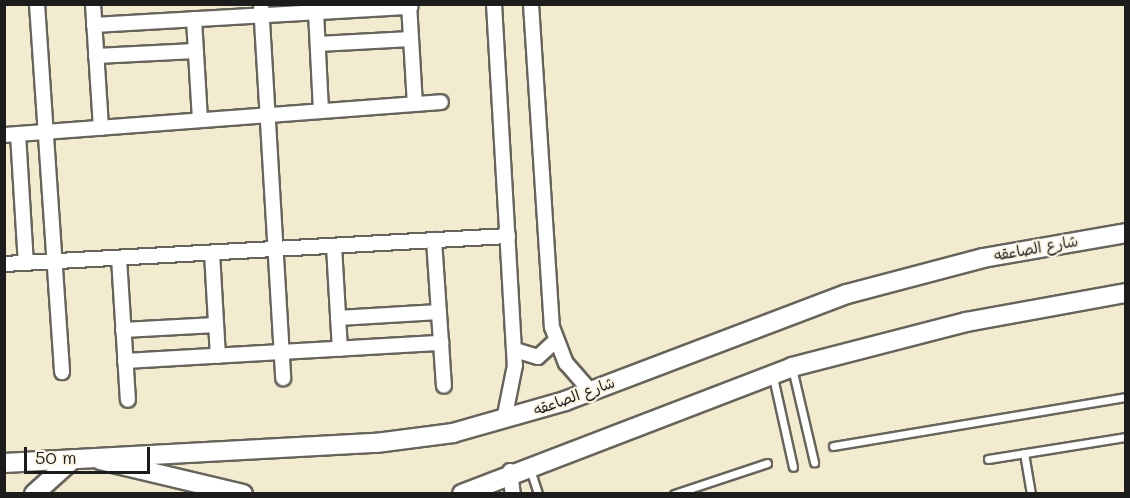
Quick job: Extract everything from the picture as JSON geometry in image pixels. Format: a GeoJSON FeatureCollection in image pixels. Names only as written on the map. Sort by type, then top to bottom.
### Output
{"type":"FeatureCollection","features":[{"type":"Feature","properties":{"kind":"street"},"geometry":{"type":"LineString","coordinates":[[37,4],[62,372]]}},
{"type":"Feature","properties":{"kind":"street"},"geometry":{"type":"LineString","coordinates":[[93,4],[101,128]]}},
{"type":"Feature","properties":{"kind":"street"},"geometry":{"type":"LineString","coordinates":[[494,4],[515,350],[504,420]]}},
{"type":"Feature","properties":{"kind":"street"},"geometry":{"type":"LineString","coordinates":[[531,4],[555,341],[573,374],[590,391]]}},
{"type":"Feature","properties":{"kind":"street"},"geometry":{"type":"LineString","coordinates":[[94,25],[194,19],[261,10],[316,12],[410,6],[415,104]]}},
{"type":"Feature","properties":{"kind":"street"},"geometry":{"type":"LineString","coordinates":[[261,10],[283,378]]}},
{"type":"Feature","properties":{"kind":"street"},"geometry":{"type":"LineString","coordinates":[[316,12],[321,111]]}},
{"type":"Feature","properties":{"kind":"street"},"geometry":{"type":"LineString","coordinates":[[194,19],[200,120]]}},
{"type":"Feature","properties":{"kind":"street"},"geometry":{"type":"LineString","coordinates":[[318,44],[411,39]]}},
{"type":"Feature","properties":{"kind":"street"},"geometry":{"type":"LineString","coordinates":[[96,56],[195,51]]}},
{"type":"Feature","properties":{"kind":"street"},"geometry":{"type":"LineString","coordinates":[[26,263],[11,135],[441,102]]}},
{"type":"Feature","properties":{"kind":"street","name":"شارع الصاعقه"},"geometry":{"type":"LineString","coordinates":[[4,463],[375,443],[504,420],[590,391],[869,287],[983,258],[1125,233]]}},
{"type":"Feature","properties":{"kind":"street"},"geometry":{"type":"LineString","coordinates":[[4,264],[508,236]]}},
{"type":"Feature","properties":{"kind":"street"},"geometry":{"type":"LineString","coordinates":[[434,240],[444,386]]}},
{"type":"Feature","properties":{"kind":"street"},"geometry":{"type":"LineString","coordinates":[[334,246],[340,349]]}},
{"type":"Feature","properties":{"kind":"street"},"geometry":{"type":"LineString","coordinates":[[212,253],[218,356]]}},
{"type":"Feature","properties":{"kind":"street"},"geometry":{"type":"LineString","coordinates":[[119,258],[128,400]]}},
{"type":"Feature","properties":{"kind":"street"},"geometry":{"type":"LineString","coordinates":[[462,494],[528,464],[792,367],[955,324],[1125,293]]}},
{"type":"Feature","properties":{"kind":"street"},"geometry":{"type":"LineString","coordinates":[[338,318],[439,312]]}},
{"type":"Feature","properties":{"kind":"street"},"geometry":{"type":"LineString","coordinates":[[123,330],[216,325]]}},
{"type":"Feature","properties":{"kind":"street"},"geometry":{"type":"LineString","coordinates":[[515,350],[538,357],[555,341]]}},
{"type":"Feature","properties":{"kind":"street"},"geometry":{"type":"LineString","coordinates":[[126,361],[441,343]]}},
{"type":"Feature","properties":{"kind":"street"},"geometry":{"type":"LineString","coordinates":[[92,458],[154,477],[226,486],[243,494]]}},
{"type":"Feature","properties":{"kind":"street"},"geometry":{"type":"LineString","coordinates":[[34,494],[73,459]]}},
{"type":"Feature","properties":{"kind":"street"},"geometry":{"type":"LineString","coordinates":[[510,471],[513,494]]}},
{"type":"Feature","properties":{"kind":"lane"},"geometry":{"type":"LineString","coordinates":[[792,367],[814,462]]}},
{"type":"Feature","properties":{"kind":"lane"},"geometry":{"type":"LineString","coordinates":[[772,375],[793,467]]}},
{"type":"Feature","properties":{"kind":"lane"},"geometry":{"type":"LineString","coordinates":[[833,446],[1125,397]]}},
{"type":"Feature","properties":{"kind":"lane"},"geometry":{"type":"LineString","coordinates":[[988,459],[1125,438]]}},
{"type":"Feature","properties":{"kind":"lane"},"geometry":{"type":"LineString","coordinates":[[1024,453],[1031,494]]}},
{"type":"Feature","properties":{"kind":"lane"},"geometry":{"type":"LineString","coordinates":[[674,494],[767,463]]}},
{"type":"Feature","properties":{"kind":"lane"},"geometry":{"type":"LineString","coordinates":[[528,464],[538,494]]}}]}
